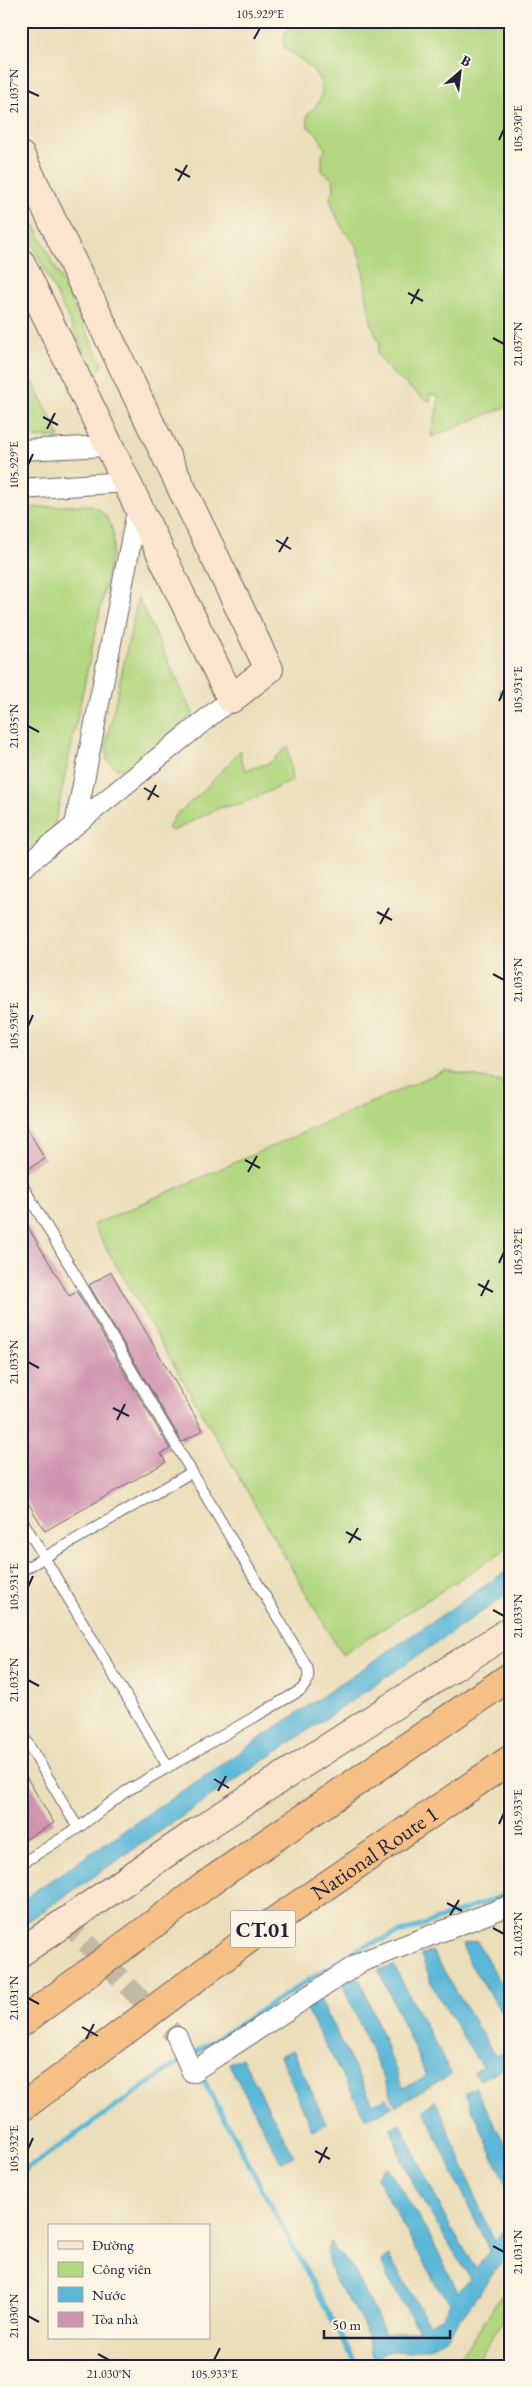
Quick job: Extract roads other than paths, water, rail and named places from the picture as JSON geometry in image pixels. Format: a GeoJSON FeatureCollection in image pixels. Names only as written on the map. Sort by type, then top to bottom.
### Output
{"type":"FeatureCollection","features":[{"type":"Feature","properties":{"kind":"highway"},"geometry":{"type":"LineString","coordinates":[[21,2023],[214,1880],[511,1676]]}},
{"type":"Feature","properties":{"kind":"highway","name":"National Route 1"},"geometry":{"type":"LineString","coordinates":[[21,2108],[254,1935],[511,1759]]}},
{"type":"Feature","properties":{"kind":"main road"},"geometry":{"type":"LineString","coordinates":[[21,156],[269,669],[231,699],[21,263]]}},
{"type":"Feature","properties":{"kind":"main road"},"geometry":{"type":"LineString","coordinates":[[21,1952],[200,1830],[511,1630]]}},
{"type":"Feature","properties":{"kind":"street"},"geometry":{"type":"LineString","coordinates":[[21,450],[109,446]]}},
{"type":"Feature","properties":{"kind":"street"},"geometry":{"type":"LineString","coordinates":[[21,489],[127,482]]}},
{"type":"Feature","properties":{"kind":"street"},"geometry":{"type":"LineString","coordinates":[[75,825],[138,506]]}},
{"type":"Feature","properties":{"kind":"street"},"geometry":{"type":"LineString","coordinates":[[21,869],[231,699]]}},
{"type":"Feature","properties":{"kind":"street"},"geometry":{"type":"LineString","coordinates":[[177,2037],[192,2072],[361,1962],[511,1905]]}},
{"type":"Feature","properties":{"kind":"lane"},"geometry":{"type":"LineString","coordinates":[[21,1183],[307,1667],[309,1675],[307,1684],[301,1690],[125,1792],[78,1828],[21,1864]]}},
{"type":"Feature","properties":{"kind":"lane"},"geometry":{"type":"LineString","coordinates":[[21,1571],[192,1472]]}},
{"type":"Feature","properties":{"kind":"lane"},"geometry":{"type":"LineString","coordinates":[[21,1518],[168,1767]]}},
{"type":"Feature","properties":{"kind":"lane"},"geometry":{"type":"LineString","coordinates":[[21,1732],[78,1828]]}},
{"type":"Feature","properties":{"kind":"water"},"geometry":{"type":"Polygon","coordinates":[[[511,1568],[511,1592],[21,1926],[21,1902],[38,1889],[511,1568]]]}},
{"type":"Feature","properties":{"kind":"water"},"geometry":{"type":"Polygon","coordinates":[[[477,1941],[511,2001],[511,2026],[468,1961],[463,1944],[477,1941]]]}},
{"type":"Feature","properties":{"kind":"water"},"geometry":{"type":"Polygon","coordinates":[[[432,1951],[495,2056],[511,2050],[511,2065],[480,2080],[474,2073],[482,2067],[435,1991],[421,1955],[432,1951]]]}},
{"type":"Feature","properties":{"kind":"water"},"geometry":{"type":"Polygon","coordinates":[[[394,1966],[451,2074],[396,2106],[342,1984],[359,1977],[403,2088],[427,2077],[379,1970],[394,1966]]]}},
{"type":"Feature","properties":{"kind":"water"},"geometry":{"type":"Polygon","coordinates":[[[318,1996],[373,2104],[387,2098],[392,2107],[366,2119],[306,2009],[318,1996]]]}},
{"type":"Feature","properties":{"kind":"water"},"geometry":{"type":"Polygon","coordinates":[[[293,2050],[326,2124],[312,2130],[280,2056],[293,2050]]]}},
{"type":"Feature","properties":{"kind":"water"},"geometry":{"type":"Polygon","coordinates":[[[242,2058],[294,2156],[281,2162],[229,2064],[242,2058]]]}},
{"type":"Feature","properties":{"kind":"water"},"geometry":{"type":"Polygon","coordinates":[[[475,2087],[511,2156],[511,2196],[465,2093],[475,2087]]]}},
{"type":"Feature","properties":{"kind":"water"},"geometry":{"type":"Polygon","coordinates":[[[435,2100],[495,2242],[511,2222],[511,2249],[447,2337],[428,2348],[411,2352],[393,2351],[384,2353],[374,2360],[361,2319],[332,2274],[329,2264],[329,2243],[332,2242],[337,2252],[351,2267],[365,2291],[385,2334],[419,2330],[387,2277],[382,2262],[389,2256],[429,2324],[442,2318],[450,2303],[438,2288],[376,2177],[387,2167],[430,2236],[458,2292],[470,2279],[415,2187],[391,2128],[400,2124],[451,2228],[476,2268],[490,2252],[424,2110],[435,2100]]]}},
{"type":"Feature","properties":{"kind":"waterway"},"geometry":{"type":"LineString","coordinates":[[190,2056],[359,1948],[511,1893]]}},
{"type":"Feature","properties":{"kind":"waterway"},"geometry":{"type":"LineString","coordinates":[[21,2173],[182,2060]]}},
{"type":"Feature","properties":{"kind":"waterway"},"geometry":{"type":"LineString","coordinates":[[200,2073],[357,2366]]}},
{"type":"Feature","properties":{"kind":"tunnel"},"geometry":{"type":"LineString","coordinates":[[65,1921],[177,2037]]}}]}
